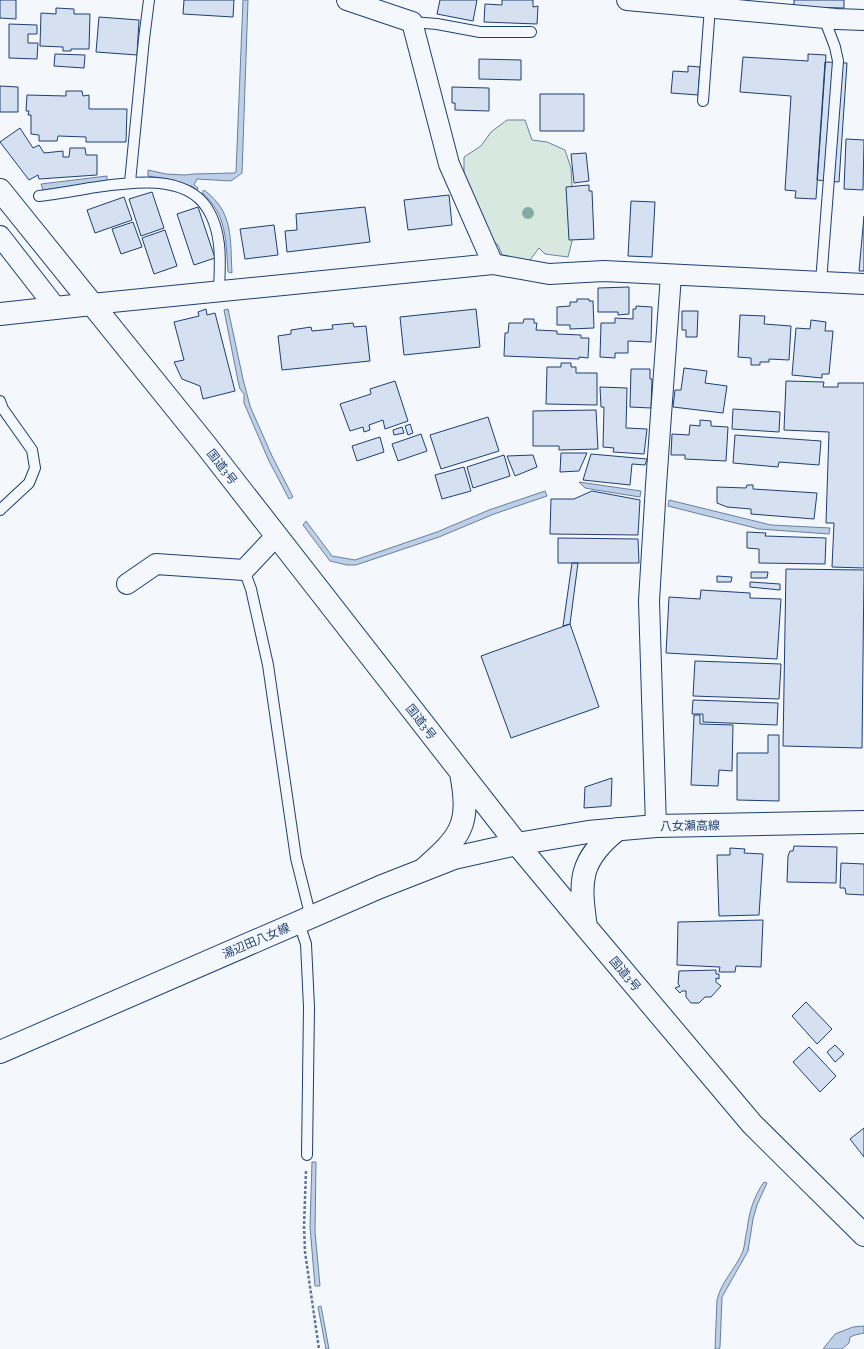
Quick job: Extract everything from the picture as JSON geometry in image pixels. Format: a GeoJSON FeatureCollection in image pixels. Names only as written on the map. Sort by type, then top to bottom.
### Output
{"type":"FeatureCollection","features":[{"type":"Feature","properties":{"kind":"main road","name":"国道3号"},"geometry":{"type":"LineString","coordinates":[[0,190],[205,444],[517,844],[752,1124],[864,1236]]}},
{"type":"Feature","properties":{"kind":"main road"},"geometry":{"type":"LineString","coordinates":[[0,314],[92,304]]}},
{"type":"Feature","properties":{"kind":"main road"},"geometry":{"type":"LineString","coordinates":[[423,870],[455,839],[461,827],[465,813],[466,795],[461,773]]}},
{"type":"Feature","properties":{"kind":"main road","name":"八女瀬高線"},"geometry":{"type":"LineString","coordinates":[[517,844],[588,832],[656,826],[864,822]]}},
{"type":"Feature","properties":{"kind":"main road"},"geometry":{"type":"LineString","coordinates":[[586,927],[582,902],[582,883],[584,871],[591,856],[608,837],[618,829]]}},
{"type":"Feature","properties":{"kind":"main road","name":"湯辺田八女線"},"geometry":{"type":"LineString","coordinates":[[0,1052],[380,887],[454,858],[517,844]]}},
{"type":"Feature","properties":{"kind":"street"},"geometry":{"type":"LineString","coordinates":[[347,0],[412,22],[449,164],[493,264]]}},
{"type":"Feature","properties":{"kind":"street"},"geometry":{"type":"LineString","coordinates":[[636,0],[710,7],[754,6],[824,18],[864,20]]}},
{"type":"Feature","properties":{"kind":"street"},"geometry":{"type":"LineString","coordinates":[[0,236],[56,308]]}},
{"type":"Feature","properties":{"kind":"street"},"geometry":{"type":"LineString","coordinates":[[92,304],[493,264],[549,274],[604,271],[864,284]]}},
{"type":"Feature","properties":{"kind":"street"},"geometry":{"type":"LineString","coordinates":[[656,826],[649,601],[671,275]]}},
{"type":"Feature","properties":{"kind":"street"},"geometry":{"type":"LineString","coordinates":[[127,584],[156,564],[244,570],[276,536]]}},
{"type":"Feature","properties":{"kind":"lane"},"geometry":{"type":"LineString","coordinates":[[130,182],[149,0]]}},
{"type":"Feature","properties":{"kind":"lane"},"geometry":{"type":"LineString","coordinates":[[703,101],[710,7]]}},
{"type":"Feature","properties":{"kind":"lane"},"geometry":{"type":"LineString","coordinates":[[821,282],[838,61],[835,47],[824,18]]}},
{"type":"Feature","properties":{"kind":"lane"},"geometry":{"type":"LineString","coordinates":[[412,22],[437,24],[480,32],[531,32]]}},
{"type":"Feature","properties":{"kind":"lane"},"geometry":{"type":"LineString","coordinates":[[39,196],[130,182],[152,182],[178,186],[196,196],[207,208],[216,228],[220,254],[219,291]]}},
{"type":"Feature","properties":{"kind":"lane"},"geometry":{"type":"LineString","coordinates":[[0,401],[32,450],[35,468],[29,483],[0,510]]}},
{"type":"Feature","properties":{"kind":"lane"},"geometry":{"type":"LineString","coordinates":[[244,570],[251,590],[268,665],[305,920],[309,1007],[307,1155]]}},
{"type":"Feature","properties":{"kind":"path"},"geometry":{"type":"LineString","coordinates":[[307,1155],[304,1252],[319,1349]]}},
{"type":"Feature","properties":{"kind":"shaded area"},"geometry":{"type":"Polygon","coordinates":[[[507,120],[525,120],[532,140],[547,142],[565,150],[571,168],[572,186],[581,206],[568,257],[545,254],[539,248],[527,264],[504,259],[498,245],[486,235],[464,181],[464,157],[481,146],[491,132],[507,120]]]}},
{"type":"Feature","properties":{"kind":"water"},"geometry":{"type":"Polygon","coordinates":[[[243,0],[248,0],[242,173],[231,181],[197,179],[194,185],[198,189],[195,191],[174,180],[148,176],[148,170],[166,174],[185,175],[236,172],[243,0]]]}},
{"type":"Feature","properties":{"kind":"water"},"geometry":{"type":"Polygon","coordinates":[[[107,176],[107,182],[43,190],[41,184],[107,176]]]}},
{"type":"Feature","properties":{"kind":"water"},"geometry":{"type":"Polygon","coordinates":[[[204,190],[214,198],[226,217],[230,238],[232,273],[228,272],[224,229],[221,219],[210,201],[202,193],[204,190]]]}},
{"type":"Feature","properties":{"kind":"water"},"geometry":{"type":"Polygon","coordinates":[[[228,309],[250,406],[272,456],[293,497],[289,499],[269,461],[244,403],[244,394],[240,389],[238,381],[224,310],[228,309]]]}},
{"type":"Feature","properties":{"kind":"water"},"geometry":{"type":"Polygon","coordinates":[[[579,482],[641,491],[640,497],[585,488],[579,482]]]}},
{"type":"Feature","properties":{"kind":"water"},"geometry":{"type":"Polygon","coordinates":[[[545,491],[547,496],[494,514],[439,537],[356,565],[347,565],[330,561],[303,525],[306,521],[332,556],[355,560],[437,532],[489,510],[545,491]]]}},
{"type":"Feature","properties":{"kind":"water"},"geometry":{"type":"Polygon","coordinates":[[[669,500],[771,525],[830,528],[829,534],[759,529],[668,506],[669,500]]]}},
{"type":"Feature","properties":{"kind":"water"},"geometry":{"type":"Polygon","coordinates":[[[312,1162],[316,1162],[315,1232],[320,1286],[315,1286],[310,1227],[312,1162]]]}},
{"type":"Feature","properties":{"kind":"water"},"geometry":{"type":"Polygon","coordinates":[[[764,1182],[767,1183],[757,1205],[753,1219],[748,1251],[722,1297],[720,1347],[719,1349],[715,1349],[717,1300],[719,1293],[743,1251],[749,1217],[757,1193],[764,1182]]]}},
{"type":"Feature","properties":{"kind":"water"},"geometry":{"type":"Polygon","coordinates":[[[321,1306],[329,1349],[326,1349],[318,1307],[321,1306]]]}},
{"type":"Feature","properties":{"kind":"water"},"geometry":{"type":"Polygon","coordinates":[[[864,1326],[864,1333],[850,1337],[849,1343],[842,1349],[823,1349],[835,1334],[853,1327],[864,1326]]]}},
{"type":"Feature","properties":{"kind":"building"},"geometry":{"type":"Polygon","coordinates":[[[0,0],[16,0],[16,19],[0,18],[0,0]]]}},
{"type":"Feature","properties":{"kind":"building"},"geometry":{"type":"Polygon","coordinates":[[[184,0],[234,0],[233,17],[183,14],[184,0]]]}},
{"type":"Feature","properties":{"kind":"building"},"geometry":{"type":"Polygon","coordinates":[[[440,0],[477,0],[473,21],[437,14],[440,0]]]}},
{"type":"Feature","properties":{"kind":"building"},"geometry":{"type":"Polygon","coordinates":[[[502,0],[533,0],[533,7],[538,6],[537,24],[484,22],[485,4],[502,5],[502,0]]]}},
{"type":"Feature","properties":{"kind":"building"},"geometry":{"type":"Polygon","coordinates":[[[794,0],[844,0],[844,8],[794,7],[794,0]]]}},
{"type":"Feature","properties":{"kind":"building"},"geometry":{"type":"Polygon","coordinates":[[[56,8],[74,9],[74,14],[90,14],[89,49],[71,49],[71,51],[63,51],[63,47],[40,46],[41,13],[56,14],[56,8]]]}},
{"type":"Feature","properties":{"kind":"building"},"geometry":{"type":"Polygon","coordinates":[[[99,17],[139,20],[137,55],[96,52],[99,17]]]}},
{"type":"Feature","properties":{"kind":"building"},"geometry":{"type":"Polygon","coordinates":[[[9,24],[37,25],[37,34],[28,34],[28,43],[38,43],[37,59],[9,58],[9,24]]]}},
{"type":"Feature","properties":{"kind":"building"},"geometry":{"type":"Polygon","coordinates":[[[55,54],[85,55],[84,68],[54,66],[55,54]]]}},
{"type":"Feature","properties":{"kind":"building"},"geometry":{"type":"Polygon","coordinates":[[[808,54],[826,55],[816,199],[795,198],[796,191],[785,190],[791,96],[740,92],[743,57],[808,61],[808,54]]]}},
{"type":"Feature","properties":{"kind":"building"},"geometry":{"type":"Polygon","coordinates":[[[479,59],[521,60],[521,80],[479,79],[479,59]]]}},
{"type":"Feature","properties":{"kind":"building"},"geometry":{"type":"Polygon","coordinates":[[[825,62],[847,63],[839,182],[817,180],[825,62]]]}},
{"type":"Feature","properties":{"kind":"building"},"geometry":{"type":"Polygon","coordinates":[[[688,66],[700,67],[698,95],[671,93],[673,71],[688,72],[688,66]]]}},
{"type":"Feature","properties":{"kind":"building"},"geometry":{"type":"Polygon","coordinates":[[[0,86],[18,87],[18,112],[0,112],[0,86]]]}},
{"type":"Feature","properties":{"kind":"building"},"geometry":{"type":"Polygon","coordinates":[[[452,87],[489,88],[489,111],[455,110],[455,103],[452,103],[452,87]]]}},
{"type":"Feature","properties":{"kind":"building"},"geometry":{"type":"Polygon","coordinates":[[[66,91],[82,91],[83,96],[89,95],[89,109],[127,109],[126,142],[86,142],[86,137],[58,136],[57,141],[39,141],[39,135],[31,134],[31,115],[28,115],[29,111],[26,111],[27,95],[66,96],[66,91]]]}},
{"type":"Feature","properties":{"kind":"building"},"geometry":{"type":"Polygon","coordinates":[[[540,94],[584,94],[584,131],[540,131],[540,94]]]}},
{"type":"Feature","properties":{"kind":"building"},"geometry":{"type":"Polygon","coordinates":[[[20,128],[33,148],[39,145],[44,153],[63,151],[63,157],[69,157],[70,148],[85,148],[86,155],[97,155],[97,175],[39,179],[38,175],[29,180],[0,142],[20,128]]]}},
{"type":"Feature","properties":{"kind":"building"},"geometry":{"type":"Polygon","coordinates":[[[846,139],[864,140],[863,190],[844,189],[846,139]]]}},
{"type":"Feature","properties":{"kind":"building"},"geometry":{"type":"Polygon","coordinates":[[[586,153],[589,181],[574,183],[571,154],[586,153]]]}},
{"type":"Feature","properties":{"kind":"building"},"geometry":{"type":"Polygon","coordinates":[[[589,185],[589,191],[592,191],[594,239],[569,240],[566,187],[589,185]]]}},
{"type":"Feature","properties":{"kind":"building"},"geometry":{"type":"Polygon","coordinates":[[[152,192],[164,228],[141,236],[129,199],[152,192]]]}},
{"type":"Feature","properties":{"kind":"building"},"geometry":{"type":"Polygon","coordinates":[[[449,195],[452,225],[408,230],[404,200],[449,195]]]}},
{"type":"Feature","properties":{"kind":"building"},"geometry":{"type":"Polygon","coordinates":[[[124,197],[132,220],[95,233],[87,210],[124,197]]]}},
{"type":"Feature","properties":{"kind":"building"},"geometry":{"type":"Polygon","coordinates":[[[631,201],[655,202],[652,257],[628,256],[631,201]]]}},
{"type":"Feature","properties":{"kind":"building"},"geometry":{"type":"Polygon","coordinates":[[[198,207],[215,258],[194,265],[177,214],[198,207]]]}},
{"type":"Feature","properties":{"kind":"building"},"geometry":{"type":"Polygon","coordinates":[[[365,207],[370,242],[287,252],[285,231],[297,230],[296,214],[365,207]]]}},
{"type":"Feature","properties":{"kind":"building"},"geometry":{"type":"Polygon","coordinates":[[[864,216],[864,271],[859,271],[864,216]]]}},
{"type":"Feature","properties":{"kind":"building"},"geometry":{"type":"Polygon","coordinates":[[[133,222],[142,247],[121,254],[112,229],[133,222]]]}},
{"type":"Feature","properties":{"kind":"building"},"geometry":{"type":"Polygon","coordinates":[[[274,225],[278,255],[245,259],[240,229],[274,225]]]}},
{"type":"Feature","properties":{"kind":"building"},"geometry":{"type":"Polygon","coordinates":[[[165,230],[177,266],[154,274],[142,238],[165,230]]]}},
{"type":"Feature","properties":{"kind":"building"},"geometry":{"type":"Polygon","coordinates":[[[629,287],[629,314],[618,315],[618,312],[598,312],[598,288],[629,287]]]}},
{"type":"Feature","properties":{"kind":"building"},"geometry":{"type":"Polygon","coordinates":[[[577,299],[589,299],[589,301],[593,301],[594,328],[570,329],[570,325],[557,325],[557,307],[570,306],[570,302],[577,302],[577,299]]]}},
{"type":"Feature","properties":{"kind":"building"},"geometry":{"type":"Polygon","coordinates":[[[636,306],[652,307],[651,342],[628,341],[628,353],[615,353],[615,358],[600,357],[601,323],[615,323],[615,318],[633,319],[633,309],[636,309],[636,306]]]}},
{"type":"Feature","properties":{"kind":"building"},"geometry":{"type":"Polygon","coordinates":[[[206,309],[207,315],[215,313],[235,391],[203,399],[200,386],[182,379],[174,362],[184,360],[174,322],[199,316],[198,312],[206,309]]]}},
{"type":"Feature","properties":{"kind":"building"},"geometry":{"type":"Polygon","coordinates":[[[476,309],[480,347],[404,355],[400,317],[476,309]]]}},
{"type":"Feature","properties":{"kind":"building"},"geometry":{"type":"Polygon","coordinates":[[[682,311],[698,311],[697,337],[686,337],[686,330],[682,330],[682,311]]]}},
{"type":"Feature","properties":{"kind":"building"},"geometry":{"type":"Polygon","coordinates":[[[740,315],[765,316],[764,324],[791,326],[789,360],[769,359],[769,362],[760,362],[760,365],[751,365],[751,358],[738,357],[740,315]]]}},
{"type":"Feature","properties":{"kind":"building"},"geometry":{"type":"Polygon","coordinates":[[[524,319],[534,319],[534,323],[537,323],[536,330],[557,331],[557,334],[581,335],[581,338],[589,338],[588,358],[579,357],[579,359],[504,356],[505,333],[508,333],[509,323],[523,323],[524,319]]]}},
{"type":"Feature","properties":{"kind":"building"},"geometry":{"type":"Polygon","coordinates":[[[811,320],[826,322],[825,331],[833,331],[829,374],[822,374],[822,378],[792,375],[796,328],[810,329],[811,320]]]}},
{"type":"Feature","properties":{"kind":"building"},"geometry":{"type":"Polygon","coordinates":[[[353,323],[354,327],[366,326],[370,361],[282,370],[278,336],[291,334],[291,330],[311,327],[312,331],[333,329],[332,325],[353,323]]]}},
{"type":"Feature","properties":{"kind":"building"},"geometry":{"type":"Polygon","coordinates":[[[561,363],[571,363],[571,367],[576,367],[576,373],[597,373],[597,405],[546,404],[547,367],[561,367],[561,363]]]}},
{"type":"Feature","properties":{"kind":"building"},"geometry":{"type":"Polygon","coordinates":[[[684,368],[707,371],[705,383],[727,386],[723,413],[673,407],[675,390],[681,390],[684,368]]]}},
{"type":"Feature","properties":{"kind":"building"},"geometry":{"type":"Polygon","coordinates":[[[631,369],[650,369],[650,379],[652,379],[651,408],[630,407],[631,369]]]}},
{"type":"Feature","properties":{"kind":"building"},"geometry":{"type":"Polygon","coordinates":[[[395,381],[408,421],[385,429],[383,420],[369,425],[370,430],[364,432],[363,427],[350,431],[340,404],[371,394],[370,389],[395,381]]]}},
{"type":"Feature","properties":{"kind":"building"},"geometry":{"type":"Polygon","coordinates":[[[786,381],[824,382],[823,387],[838,387],[838,383],[864,383],[864,568],[832,567],[834,523],[826,523],[829,432],[784,430],[786,381]]]}},
{"type":"Feature","properties":{"kind":"building"},"geometry":{"type":"Polygon","coordinates":[[[600,387],[627,388],[626,428],[647,429],[644,454],[613,452],[614,448],[603,447],[604,407],[601,407],[600,387]]]}},
{"type":"Feature","properties":{"kind":"building"},"geometry":{"type":"Polygon","coordinates":[[[733,409],[780,412],[779,432],[732,429],[733,409]]]}},
{"type":"Feature","properties":{"kind":"building"},"geometry":{"type":"Polygon","coordinates":[[[596,410],[598,449],[559,450],[559,446],[533,446],[533,411],[596,410]]]}},
{"type":"Feature","properties":{"kind":"building"},"geometry":{"type":"Polygon","coordinates":[[[488,417],[499,451],[441,469],[430,435],[488,417]]]}},
{"type":"Feature","properties":{"kind":"building"},"geometry":{"type":"Polygon","coordinates":[[[700,420],[711,421],[711,426],[728,427],[726,461],[685,459],[685,455],[671,455],[672,434],[689,435],[690,425],[700,426],[700,420]]]}},
{"type":"Feature","properties":{"kind":"building"},"geometry":{"type":"Polygon","coordinates":[[[410,424],[413,433],[408,435],[405,426],[410,424]]]}},
{"type":"Feature","properties":{"kind":"building"},"geometry":{"type":"Polygon","coordinates":[[[402,427],[404,433],[394,435],[393,430],[402,427]]]}},
{"type":"Feature","properties":{"kind":"building"},"geometry":{"type":"Polygon","coordinates":[[[421,434],[427,451],[398,461],[392,444],[421,434]]]}},
{"type":"Feature","properties":{"kind":"building"},"geometry":{"type":"Polygon","coordinates":[[[735,435],[821,441],[819,465],[779,462],[778,467],[733,463],[735,435]]]}},
{"type":"Feature","properties":{"kind":"building"},"geometry":{"type":"Polygon","coordinates":[[[380,437],[384,452],[357,461],[352,446],[380,437]]]}},
{"type":"Feature","properties":{"kind":"building"},"geometry":{"type":"Polygon","coordinates":[[[561,453],[587,453],[579,471],[560,472],[561,453]]]}},
{"type":"Feature","properties":{"kind":"building"},"geometry":{"type":"Polygon","coordinates":[[[591,454],[647,459],[645,465],[632,464],[630,485],[583,480],[591,454]]]}},
{"type":"Feature","properties":{"kind":"building"},"geometry":{"type":"Polygon","coordinates":[[[504,455],[510,476],[473,488],[467,467],[504,455]]]}},
{"type":"Feature","properties":{"kind":"building"},"geometry":{"type":"Polygon","coordinates":[[[533,455],[537,467],[515,476],[507,456],[533,455]]]}},
{"type":"Feature","properties":{"kind":"building"},"geometry":{"type":"Polygon","coordinates":[[[464,467],[471,491],[442,499],[435,475],[464,467]]]}},
{"type":"Feature","properties":{"kind":"building"},"geometry":{"type":"Polygon","coordinates":[[[747,485],[753,485],[753,489],[817,493],[814,519],[751,514],[751,509],[727,507],[717,503],[717,487],[746,488],[747,485]]]}},
{"type":"Feature","properties":{"kind":"building"},"geometry":{"type":"Polygon","coordinates":[[[592,491],[640,500],[638,535],[550,534],[551,499],[574,499],[592,491]]]}},
{"type":"Feature","properties":{"kind":"building"},"geometry":{"type":"Polygon","coordinates":[[[747,532],[766,533],[765,536],[826,538],[825,564],[759,563],[759,549],[747,548],[747,532]]]}},
{"type":"Feature","properties":{"kind":"building"},"geometry":{"type":"Polygon","coordinates":[[[558,538],[638,539],[639,563],[558,563],[558,538]]]}},
{"type":"Feature","properties":{"kind":"building"},"geometry":{"type":"Polygon","coordinates":[[[572,563],[578,563],[570,624],[563,626],[572,563]]]}},
{"type":"Feature","properties":{"kind":"building"},"geometry":{"type":"Polygon","coordinates":[[[786,569],[864,570],[862,748],[783,746],[786,569]]]}},
{"type":"Feature","properties":{"kind":"building"},"geometry":{"type":"Polygon","coordinates":[[[751,572],[768,572],[767,578],[751,578],[751,572]]]}},
{"type":"Feature","properties":{"kind":"building"},"geometry":{"type":"Polygon","coordinates":[[[717,576],[732,577],[731,582],[717,582],[717,576]]]}},
{"type":"Feature","properties":{"kind":"building"},"geometry":{"type":"Polygon","coordinates":[[[750,582],[780,584],[780,590],[750,587],[750,582]]]}},
{"type":"Feature","properties":{"kind":"building"},"geometry":{"type":"Polygon","coordinates":[[[701,590],[750,593],[750,598],[781,599],[777,659],[666,653],[669,597],[700,599],[701,590]]]}},
{"type":"Feature","properties":{"kind":"building"},"geometry":{"type":"Polygon","coordinates":[[[570,624],[599,707],[511,738],[481,656],[570,624]]]}},
{"type":"Feature","properties":{"kind":"building"},"geometry":{"type":"Polygon","coordinates":[[[695,661],[781,664],[779,699],[693,696],[695,661]]]}},
{"type":"Feature","properties":{"kind":"building"},"geometry":{"type":"Polygon","coordinates":[[[693,700],[778,703],[777,725],[703,722],[703,714],[692,714],[693,700]]]}},
{"type":"Feature","properties":{"kind":"building"},"geometry":{"type":"Polygon","coordinates":[[[694,715],[700,715],[700,724],[733,725],[732,771],[719,770],[718,786],[691,785],[694,715]]]}},
{"type":"Feature","properties":{"kind":"building"},"geometry":{"type":"Polygon","coordinates":[[[768,735],[779,735],[779,801],[737,800],[737,753],[768,753],[768,735]]]}},
{"type":"Feature","properties":{"kind":"building"},"geometry":{"type":"Polygon","coordinates":[[[612,778],[611,806],[584,808],[585,787],[612,778]]]}},
{"type":"Feature","properties":{"kind":"building"},"geometry":{"type":"Polygon","coordinates":[[[794,846],[837,847],[836,883],[787,882],[788,856],[790,851],[793,851],[794,846]]]}},
{"type":"Feature","properties":{"kind":"building"},"geometry":{"type":"Polygon","coordinates":[[[730,848],[745,849],[744,853],[763,854],[759,915],[719,916],[717,855],[730,855],[730,848]]]}},
{"type":"Feature","properties":{"kind":"building"},"geometry":{"type":"Polygon","coordinates":[[[841,863],[864,864],[864,895],[846,894],[845,888],[840,888],[841,863]]]}},
{"type":"Feature","properties":{"kind":"building"},"geometry":{"type":"Polygon","coordinates":[[[763,920],[761,967],[736,966],[735,972],[719,972],[720,967],[677,965],[678,922],[763,920]]]}},
{"type":"Feature","properties":{"kind":"building"},"geometry":{"type":"Polygon","coordinates":[[[716,970],[716,974],[719,974],[719,979],[716,978],[716,982],[721,986],[711,997],[705,997],[699,1003],[691,1003],[686,997],[686,991],[682,991],[680,993],[675,988],[680,986],[678,984],[679,971],[716,970]]]}},
{"type":"Feature","properties":{"kind":"building"},"geometry":{"type":"Polygon","coordinates":[[[806,1002],[832,1029],[817,1044],[792,1016],[806,1002]]]}},
{"type":"Feature","properties":{"kind":"building"},"geometry":{"type":"Polygon","coordinates":[[[835,1045],[844,1054],[835,1062],[827,1052],[835,1045]]]}},
{"type":"Feature","properties":{"kind":"building"},"geometry":{"type":"Polygon","coordinates":[[[809,1047],[836,1076],[820,1092],[793,1062],[809,1047]]]}},
{"type":"Feature","properties":{"kind":"building"},"geometry":{"type":"Polygon","coordinates":[[[864,1128],[864,1157],[850,1139],[864,1128]]]}}]}
